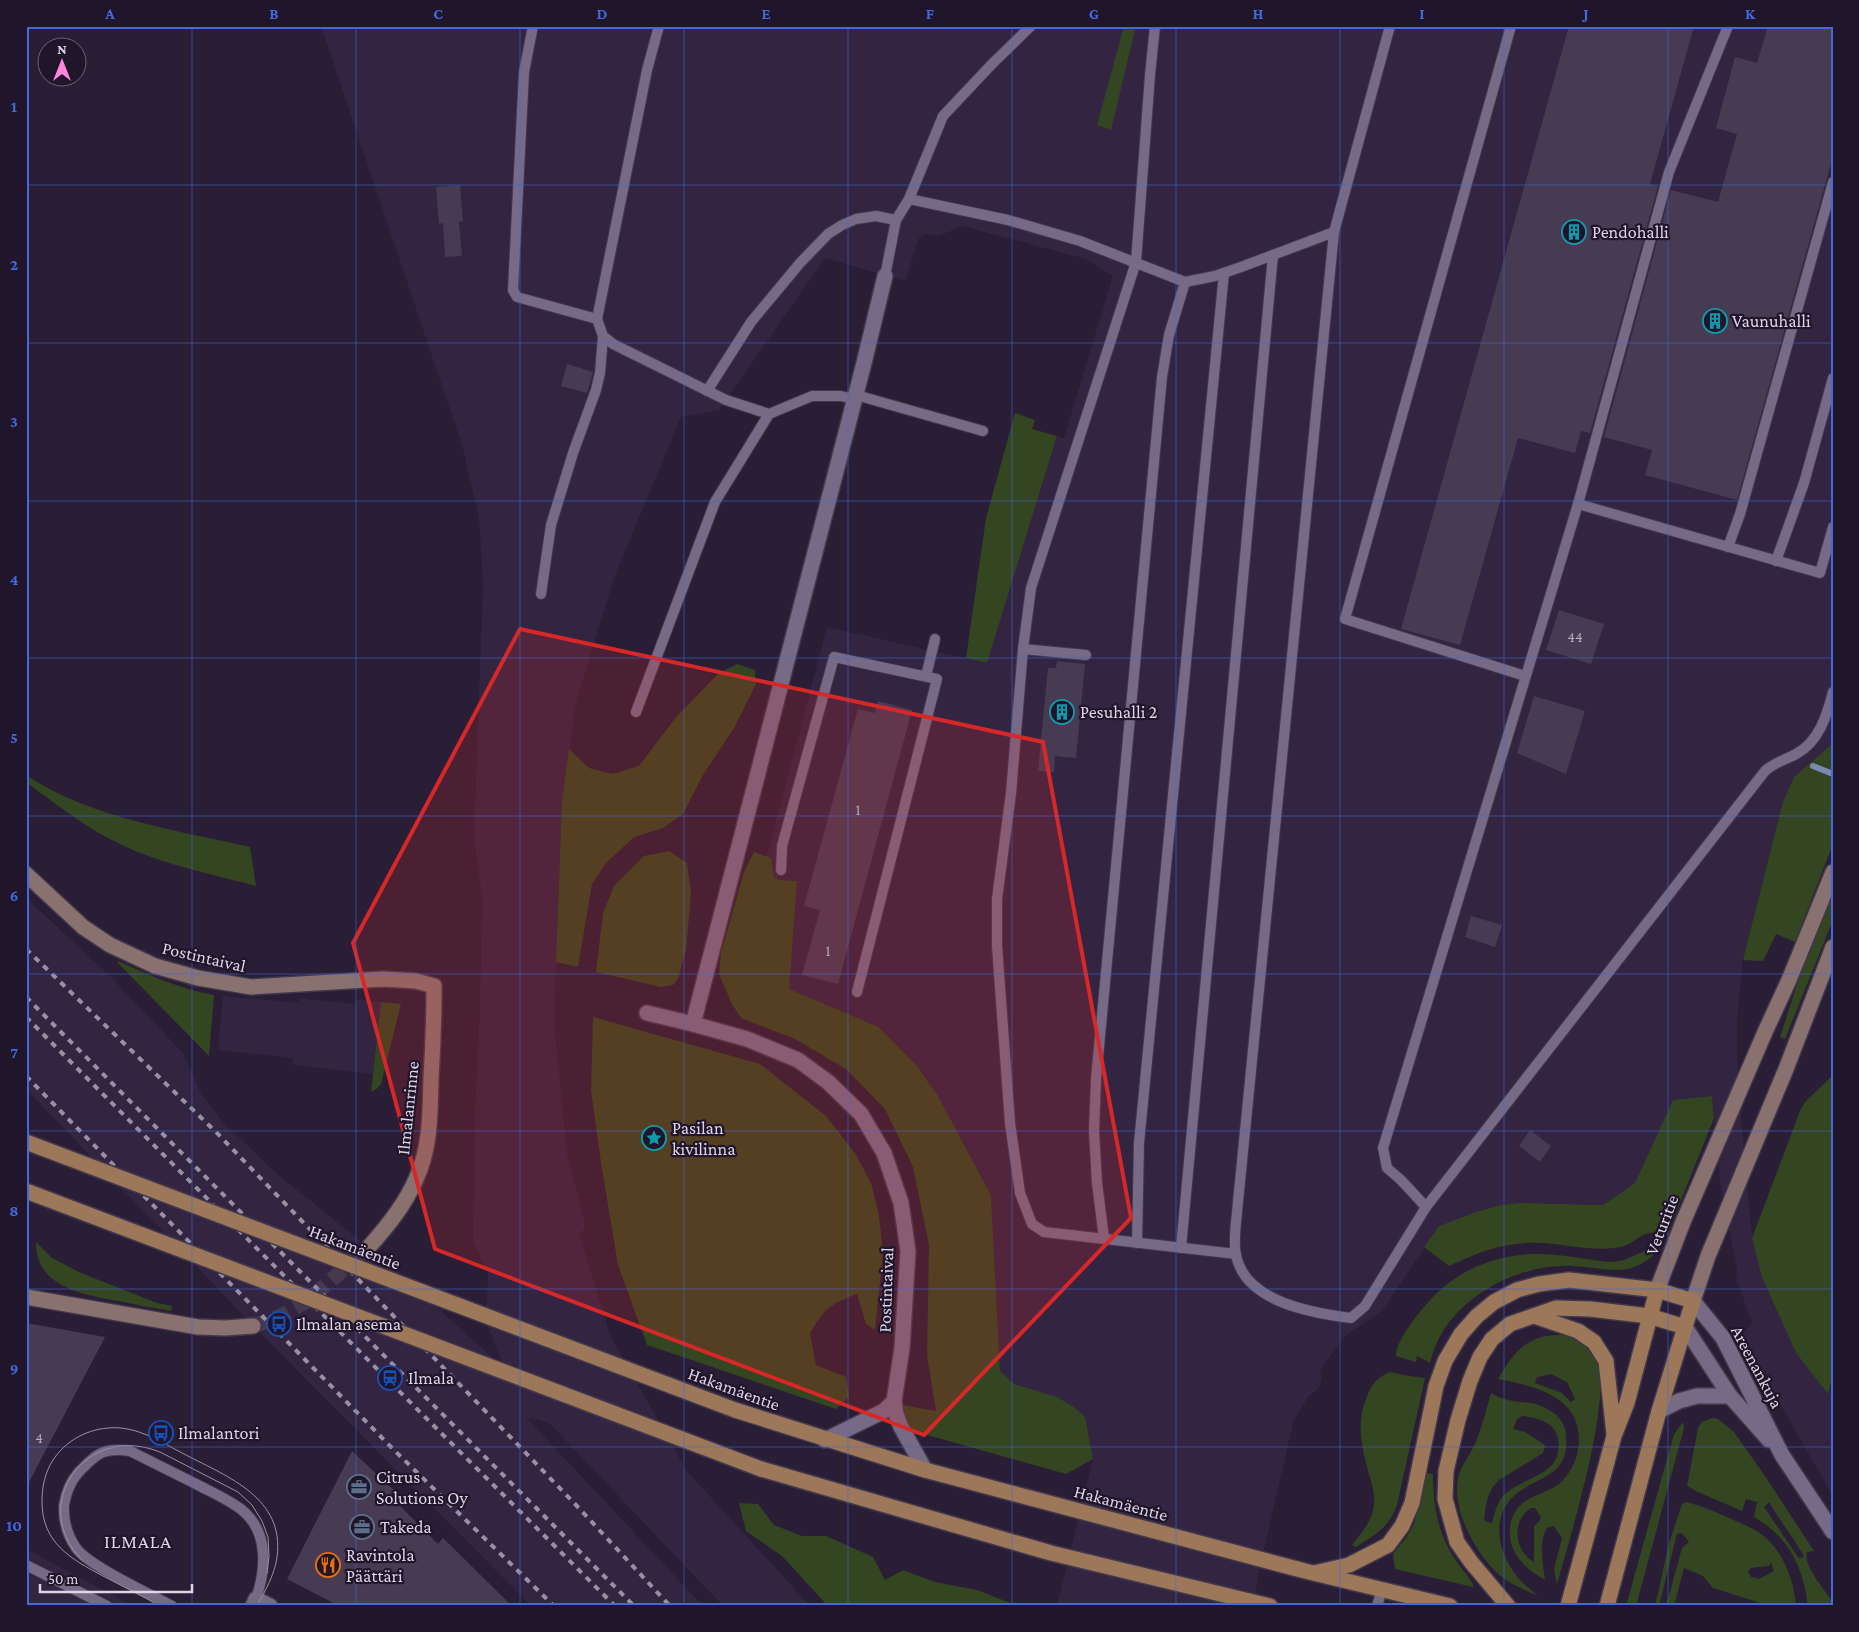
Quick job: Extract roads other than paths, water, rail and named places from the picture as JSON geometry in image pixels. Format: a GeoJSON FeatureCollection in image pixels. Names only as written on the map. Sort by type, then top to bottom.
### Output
{"type":"FeatureCollection","features":[{"type":"Feature","properties":{"kind":"main road","name":"Hakamäentie"},"geometry":{"type":"LineString","coordinates":[[26,1142],[735,1410],[825,1440],[1047,1504],[1309,1572],[1450,1606]]}},
{"type":"Feature","properties":{"kind":"main road"},"geometry":{"type":"LineString","coordinates":[[26,1191],[761,1469],[1051,1553],[1270,1606]]}},
{"type":"Feature","properties":{"kind":"main road"},"geometry":{"type":"LineString","coordinates":[[1309,1572],[1349,1565],[1388,1545],[1402,1526],[1412,1503],[1436,1386],[1445,1361],[1461,1334],[1476,1316],[1494,1302],[1517,1290],[1539,1284],[1569,1280],[1657,1290],[1693,1301],[1659,1411],[1607,1606]]}},
{"type":"Feature","properties":{"kind":"main road","name":"Veturitie"},"geometry":{"type":"LineString","coordinates":[[1568,1606],[1614,1436],[1627,1403],[1657,1290]]}},
{"type":"Feature","properties":{"kind":"main road"},"geometry":{"type":"LineString","coordinates":[[1508,1606],[1471,1562],[1457,1542],[1445,1499],[1446,1471],[1458,1420],[1470,1381],[1480,1358],[1492,1339],[1510,1324],[1556,1308],[1590,1309],[1650,1316],[1685,1327]]}},
{"type":"Feature","properties":{"kind":"main road"},"geometry":{"type":"LineString","coordinates":[[1534,1316],[1578,1331],[1594,1342],[1606,1361],[1614,1436]]}},
{"type":"Feature","properties":{"kind":"street"},"geometry":{"type":"LineString","coordinates":[[693,1024],[885,276]]}},
{"type":"Feature","properties":{"kind":"street","name":"Veturitie"},"geometry":{"type":"LineString","coordinates":[[1657,1290],[1682,1222],[1789,980],[1833,872]]}},
{"type":"Feature","properties":{"kind":"street","name":"Postintaival"},"geometry":{"type":"LineString","coordinates":[[26,874],[83,927],[110,945],[155,966],[198,978],[251,986],[383,979],[416,981],[434,986]]}},
{"type":"Feature","properties":{"kind":"street"},"geometry":{"type":"LineString","coordinates":[[1693,1301],[1708,1256],[1786,1069],[1833,947]]}},
{"type":"Feature","properties":{"kind":"street","name":"Ilmalanrinne"},"geometry":{"type":"LineString","coordinates":[[368,1248],[384,1231],[406,1200],[417,1179],[428,1141],[434,986]]}},
{"type":"Feature","properties":{"kind":"street","name":"Postintaival"},"geometry":{"type":"LineString","coordinates":[[647,1013],[747,1039],[798,1060],[828,1082],[861,1114],[884,1153],[901,1203],[908,1252],[902,1348],[894,1402]]}},
{"type":"Feature","properties":{"kind":"street"},"geometry":{"type":"LineString","coordinates":[[26,1297],[198,1327],[252,1326]]}},
{"type":"Feature","properties":{"kind":"street","name":"Areenankuja"},"geometry":{"type":"LineString","coordinates":[[1693,1301],[1723,1338],[1782,1455],[1833,1532]]}},
{"type":"Feature","properties":{"kind":"street","name":"Areenankuja"},"geometry":{"type":"LineString","coordinates":[[1685,1327],[1730,1396],[1782,1455]]}},
{"type":"Feature","properties":{"kind":"street"},"geometry":{"type":"LineString","coordinates":[[1659,1411],[1680,1401],[1697,1396],[1730,1396]]}},
{"type":"Feature","properties":{"kind":"street"},"geometry":{"type":"LineString","coordinates":[[825,1440],[884,1411],[894,1402]]}},
{"type":"Feature","properties":{"kind":"street"},"geometry":{"type":"LineString","coordinates":[[894,1402],[900,1427],[925,1470]]}},
{"type":"Feature","properties":{"kind":"street"},"geometry":{"type":"LineString","coordinates":[[254,1602],[270,1606]]}},
{"type":"Feature","properties":{"kind":"lane"},"geometry":{"type":"LineString","coordinates":[[533,26],[524,72],[513,290],[516,298],[597,319]]}},
{"type":"Feature","properties":{"kind":"lane"},"geometry":{"type":"LineString","coordinates":[[541,594],[551,525],[572,453],[596,390],[600,372],[603,336],[597,319],[647,70],[659,26]]}},
{"type":"Feature","properties":{"kind":"lane"},"geometry":{"type":"LineString","coordinates":[[885,276],[896,220],[909,199],[943,116],[1031,26]]}},
{"type":"Feature","properties":{"kind":"lane"},"geometry":{"type":"LineString","coordinates":[[1155,26],[1136,262],[1031,588],[1023,649],[1012,792],[997,899],[997,946],[1011,1131],[1020,1193],[1032,1224],[1044,1232],[1236,1254]]}},
{"type":"Feature","properties":{"kind":"lane"},"geometry":{"type":"LineString","coordinates":[[1390,26],[1334,232],[1237,1212],[1236,1254],[1242,1270],[1258,1290],[1273,1298],[1321,1314],[1351,1318],[1365,1306],[1426,1207],[1765,771],[1772,764],[1802,751],[1813,740],[1822,725],[1833,692]]}},
{"type":"Feature","properties":{"kind":"lane"},"geometry":{"type":"LineString","coordinates":[[1511,26],[1345,619],[1525,676]]}},
{"type":"Feature","properties":{"kind":"lane"},"geometry":{"type":"LineString","coordinates":[[1426,1207],[1387,1168],[1383,1148],[1578,504],[1669,172],[1728,26]]}},
{"type":"Feature","properties":{"kind":"lane"},"geometry":{"type":"LineString","coordinates":[[1728,547],[1743,505],[1833,182]]}},
{"type":"Feature","properties":{"kind":"lane"},"geometry":{"type":"LineString","coordinates":[[909,199],[1008,220],[1080,241],[1185,282],[1224,273],[1334,232]]}},
{"type":"Feature","properties":{"kind":"lane"},"geometry":{"type":"LineString","coordinates":[[707,391],[750,322],[800,263],[828,234],[856,219],[876,216],[896,220]]}},
{"type":"Feature","properties":{"kind":"lane"},"geometry":{"type":"LineString","coordinates":[[1182,1248],[1273,255]]}},
{"type":"Feature","properties":{"kind":"lane"},"geometry":{"type":"LineString","coordinates":[[1137,1243],[1139,1143],[1224,273]]}},
{"type":"Feature","properties":{"kind":"lane"},"geometry":{"type":"LineString","coordinates":[[1104,1238],[1097,1183],[1094,1131],[1096,1079],[1162,377],[1169,335],[1185,282]]}},
{"type":"Feature","properties":{"kind":"lane"},"geometry":{"type":"LineString","coordinates":[[603,336],[613,344],[726,400],[769,414]]}},
{"type":"Feature","properties":{"kind":"lane"},"geometry":{"type":"LineString","coordinates":[[1776,561],[1804,483],[1833,378]]}},
{"type":"Feature","properties":{"kind":"lane"},"geometry":{"type":"LineString","coordinates":[[636,712],[715,502],[769,414],[812,396],[855,397],[983,431]]}},
{"type":"Feature","properties":{"kind":"lane"},"geometry":{"type":"LineString","coordinates":[[1578,504],[1820,573],[1833,527]]}},
{"type":"Feature","properties":{"kind":"lane"},"geometry":{"type":"LineString","coordinates":[[926,676],[935,639]]}},
{"type":"Feature","properties":{"kind":"lane"},"geometry":{"type":"LineString","coordinates":[[1023,649],[1086,656]]}},
{"type":"Feature","properties":{"kind":"lane"},"geometry":{"type":"LineString","coordinates":[[780,870],[782,846],[834,657],[937,679],[857,992]]}},
{"type":"Feature","properties":{"kind":"lane"},"geometry":{"type":"LineString","coordinates":[[172,1606],[91,1562],[77,1549],[68,1532],[63,1514],[65,1498],[72,1480],[99,1453],[114,1449],[130,1451],[224,1498],[243,1511],[256,1527],[262,1545],[263,1575],[254,1602]]}},
{"type":"Feature","properties":{"kind":"lane"},"geometry":{"type":"LineString","coordinates":[[26,1565],[107,1606]]}},
{"type":"Feature","properties":{"kind":"lane"},"geometry":{"type":"LineString","coordinates":[[1377,1606],[1382,1589]]}},
{"type":"Feature","properties":{"kind":"waterway"},"geometry":{"type":"LineString","coordinates":[[1813,766],[1833,774]]}},
{"type":"Feature","properties":{"kind":"tunnel"},"geometry":{"type":"LineString","coordinates":[[253,1326],[281,1316],[307,1301],[368,1248]]}},
{"type":"Feature","properties":{"kind":"tram line"},"geometry":{"type":"LineString","coordinates":[[160,1606],[80,1563],[61,1548],[47,1528],[43,1516],[42,1502],[46,1474],[61,1450],[82,1435],[108,1428],[129,1429],[139,1432],[219,1472],[250,1492],[263,1505],[272,1519],[277,1537],[277,1557],[274,1570],[257,1606]]}},
{"type":"Feature","properties":{"kind":"tram line"},"geometry":{"type":"LineString","coordinates":[[83,1561],[67,1539],[61,1516],[63,1494],[73,1474],[89,1458],[110,1448],[135,1446],[162,1453],[238,1492],[252,1505],[262,1521],[268,1537],[269,1556],[267,1573]]}},
{"type":"Feature","properties":{"kind":"railway"},"geometry":{"type":"LineString","coordinates":[[26,949],[216,1132],[576,1505],[670,1606]]}},
{"type":"Feature","properties":{"kind":"railway"},"geometry":{"type":"LineString","coordinates":[[26,997],[634,1606]]}},
{"type":"Feature","properties":{"kind":"railway"},"geometry":{"type":"LineString","coordinates":[[26,1017],[615,1606]]}},
{"type":"Feature","properties":{"kind":"railway"},"geometry":{"type":"LineString","coordinates":[[26,1076],[394,1450],[554,1606]]}},
{"type":"Feature","properties":{"kind":"place","name":"Pendohalli"},"geometry":{"type":"Point","coordinates":[1574,232]}},
{"type":"Feature","properties":{"kind":"place","name":"Vaunuhalli"},"geometry":{"type":"Point","coordinates":[1715,321]}},
{"type":"Feature","properties":{"kind":"place","name":"Pesuhalli 2"},"geometry":{"type":"Point","coordinates":[1062,712]}},
{"type":"Feature","properties":{"kind":"place","name":"Pasilan kivilinna"},"geometry":{"type":"Point","coordinates":[654,1138]}},
{"type":"Feature","properties":{"kind":"place","name":"Ilmalan asema"},"geometry":{"type":"Point","coordinates":[279,1324]}},
{"type":"Feature","properties":{"kind":"place","name":"Ilmala"},"geometry":{"type":"Point","coordinates":[390,1378]}},
{"type":"Feature","properties":{"kind":"place","name":"Ilmalantori"},"geometry":{"type":"Point","coordinates":[161,1433]}},
{"type":"Feature","properties":{"kind":"place","name":"Citrus Solutions Oy"},"geometry":{"type":"Point","coordinates":[359,1487]}},
{"type":"Feature","properties":{"kind":"place","name":"Takeda"},"geometry":{"type":"Point","coordinates":[362,1527]}},
{"type":"Feature","properties":{"kind":"place","name":"Ravintola Päättäri"},"geometry":{"type":"Point","coordinates":[328,1565]}},
{"type":"Feature","properties":{"kind":"district","name":"ILMALA"},"geometry":{"type":"Point","coordinates":[138,1541]}}]}
